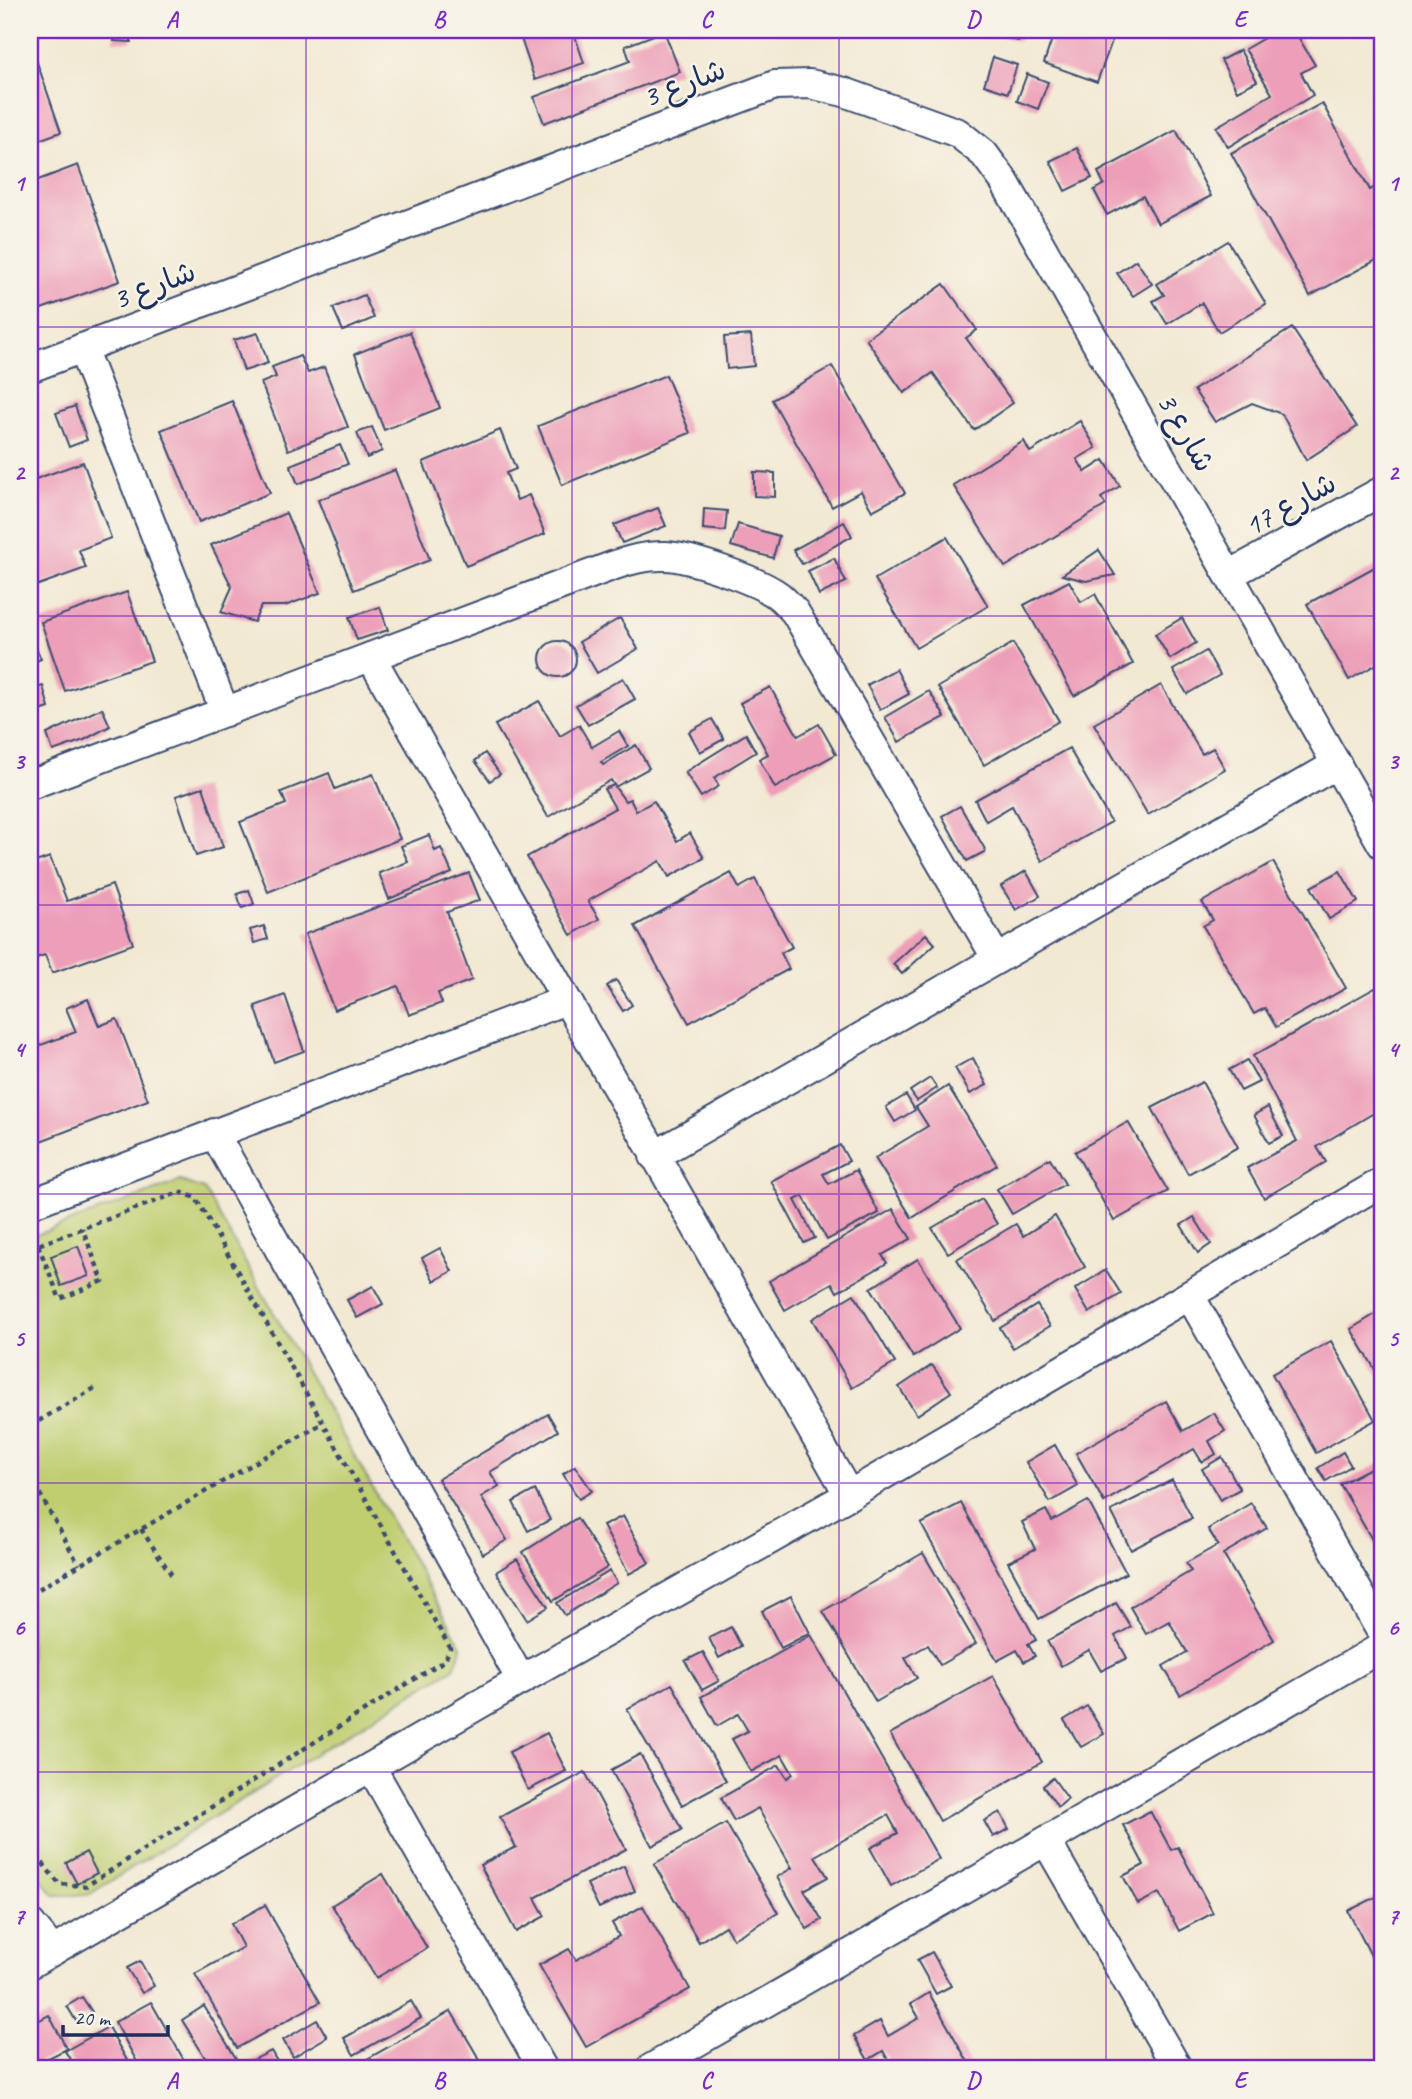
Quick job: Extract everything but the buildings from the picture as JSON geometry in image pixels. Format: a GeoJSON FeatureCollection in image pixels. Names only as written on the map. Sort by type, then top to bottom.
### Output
{"type":"FeatureCollection","features":[{"type":"Feature","properties":{"kind":"street","name":"شارع 3"},"geometry":{"type":"LineString","coordinates":[[30,368],[775,85],[810,84],[844,92],[958,133],[984,154],[1004,181],[1382,844]]}},
{"type":"Feature","properties":{"kind":"street"},"geometry":{"type":"LineString","coordinates":[[82,348],[225,712]]}},
{"type":"Feature","properties":{"kind":"street","name":"شارع 17"},"geometry":{"type":"LineString","coordinates":[[1229,575],[1382,491]]}},
{"type":"Feature","properties":{"kind":"street"},"geometry":{"type":"LineString","coordinates":[[30,785],[639,557],[667,555],[761,586],[780,597],[795,612],[997,959]]}},
{"type":"Feature","properties":{"kind":"street"},"geometry":{"type":"LineString","coordinates":[[371,657],[849,1495]]}},
{"type":"Feature","properties":{"kind":"street"},"geometry":{"type":"LineString","coordinates":[[654,1156],[1337,764]]}},
{"type":"Feature","properties":{"kind":"street"},"geometry":{"type":"LineString","coordinates":[[30,1204],[566,1000]]}},
{"type":"Feature","properties":{"kind":"street"},"geometry":{"type":"LineString","coordinates":[[214,1133],[522,1680]]}},
{"type":"Feature","properties":{"kind":"street"},"geometry":{"type":"LineString","coordinates":[[30,1923],[41,1957],[849,1495],[1382,1182]]}},
{"type":"Feature","properties":{"kind":"street"},"geometry":{"type":"LineString","coordinates":[[1190,1296],[1382,1633]]}},
{"type":"Feature","properties":{"kind":"street"},"geometry":{"type":"LineString","coordinates":[[650,2069],[1382,1647]]}},
{"type":"Feature","properties":{"kind":"street"},"geometry":{"type":"LineString","coordinates":[[371,1767],[543,2069]]}},
{"type":"Feature","properties":{"kind":"street"},"geometry":{"type":"LineString","coordinates":[[1046,1841],[1178,2069]]}},
{"type":"Feature","properties":{"kind":"path"},"geometry":{"type":"LineString","coordinates":[[30,1248],[180,1192],[196,1198],[450,1648],[445,1660],[86,1885],[59,1884],[30,1847]]}},
{"type":"Feature","properties":{"kind":"path"},"geometry":{"type":"LineString","coordinates":[[38,1245],[60,1299],[103,1280],[82,1228]]}},
{"type":"Feature","properties":{"kind":"path"},"geometry":{"type":"LineString","coordinates":[[30,1426],[95,1388]]}},
{"type":"Feature","properties":{"kind":"path"},"geometry":{"type":"LineString","coordinates":[[30,1594],[323,1423]]}},
{"type":"Feature","properties":{"kind":"path"},"geometry":{"type":"LineString","coordinates":[[30,1476],[79,1565]]}},
{"type":"Feature","properties":{"kind":"path"},"geometry":{"type":"LineString","coordinates":[[141,1529],[173,1577]]}},
{"type":"Feature","properties":{"kind":"path"},"geometry":{"type":"LineString","coordinates":[[30,1653],[34,1660]]}},
{"type":"Feature","properties":{"kind":"green space"},"geometry":{"type":"Polygon","coordinates":[[[180,1181],[204,1189],[462,1647],[454,1668],[88,1895],[54,1895],[30,1865],[30,1237],[180,1181]]]}}]}
